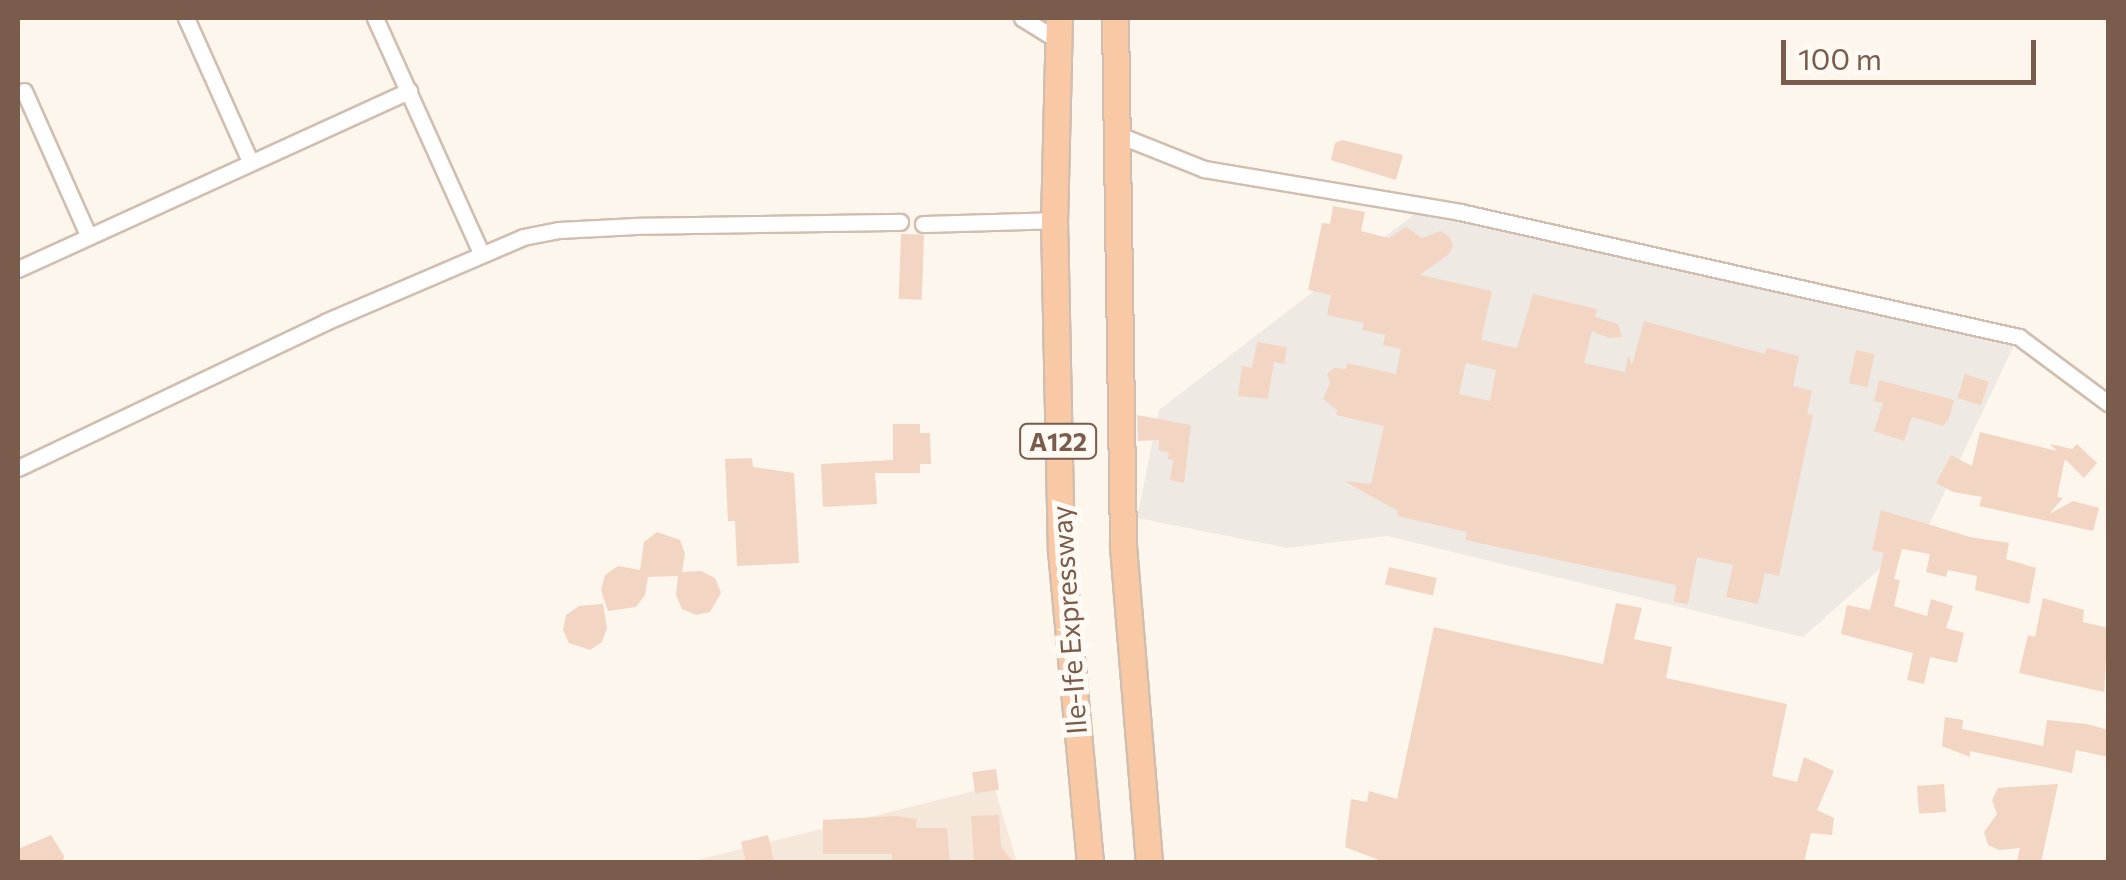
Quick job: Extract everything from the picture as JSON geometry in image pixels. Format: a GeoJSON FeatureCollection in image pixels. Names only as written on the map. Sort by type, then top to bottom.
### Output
{"type":"FeatureCollection","features":[{"type":"Feature","properties":{"kind":"highway","name":"A122"},"geometry":{"type":"LineString","coordinates":[[1115,18],[1124,546],[1149,862]]}},
{"type":"Feature","properties":{"kind":"highway","name":"Ile-Ife Expressway"},"geometry":{"type":"LineString","coordinates":[[1059,29],[1054,220],[1061,550],[1090,862]]}},
{"type":"Feature","properties":{"kind":"street"},"geometry":{"type":"LineString","coordinates":[[186,18],[250,162]]}},
{"type":"Feature","properties":{"kind":"street"},"geometry":{"type":"LineString","coordinates":[[375,18],[482,253]]}},
{"type":"Feature","properties":{"kind":"street"},"geometry":{"type":"LineString","coordinates":[[1022,18],[1059,29]]}},
{"type":"Feature","properties":{"kind":"street"},"geometry":{"type":"LineString","coordinates":[[24,91],[88,236]]}},
{"type":"Feature","properties":{"kind":"street"},"geometry":{"type":"LineString","coordinates":[[18,268],[408,91]]}},
{"type":"Feature","properties":{"kind":"street"},"geometry":{"type":"LineString","coordinates":[[1114,133],[1204,169],[1460,212],[2019,337],[2108,403]]}},
{"type":"Feature","properties":{"kind":"street"},"geometry":{"type":"LineString","coordinates":[[924,224],[1054,220]]}},
{"type":"Feature","properties":{"kind":"street"},"geometry":{"type":"LineString","coordinates":[[18,468],[482,253],[558,230],[900,222]]}},
{"type":"Feature","properties":{"kind":"shaded area"},"geometry":{"type":"Polygon","coordinates":[[[1434,199],[2015,343],[1929,525],[1803,637],[1387,536],[1287,548],[1137,518],[1159,410],[1434,199]]]}},
{"type":"Feature","properties":{"kind":"shaded area"},"geometry":{"type":"Polygon","coordinates":[[[994,786],[1017,862],[689,862],[994,786]]]}},
{"type":"Feature","properties":{"kind":"building"},"geometry":{"type":"Polygon","coordinates":[[[1342,140],[1403,155],[1396,180],[1331,160],[1335,143],[1342,140]]]}},
{"type":"Feature","properties":{"kind":"building"},"geometry":{"type":"Polygon","coordinates":[[[1333,206],[1365,212],[1361,231],[1389,238],[1406,227],[1422,238],[1440,231],[1449,236],[1453,246],[1448,255],[1420,275],[1492,291],[1481,340],[1517,348],[1533,294],[1597,309],[1595,317],[1618,324],[1622,337],[1609,338],[1592,331],[1584,363],[1625,372],[1628,355],[1632,365],[1644,321],[1765,354],[1767,348],[1799,356],[1793,386],[1812,391],[1807,414],[1813,415],[1779,576],[1765,573],[1758,604],[1726,597],[1733,565],[1697,557],[1688,604],[1674,602],[1676,585],[1465,540],[1467,532],[1397,516],[1398,511],[1344,481],[1371,484],[1384,426],[1336,415],[1337,410],[1323,399],[1330,383],[1327,374],[1334,368],[1346,369],[1347,363],[1396,374],[1401,349],[1383,345],[1385,335],[1362,330],[1364,323],[1327,315],[1331,295],[1308,290],[1322,223],[1330,224],[1333,206]],[[1466,363],[1459,394],[1490,401],[1496,370],[1466,363]]]}},
{"type":"Feature","properties":{"kind":"building"},"geometry":{"type":"Polygon","coordinates":[[[901,234],[924,235],[922,300],[899,299],[901,234]]]}},
{"type":"Feature","properties":{"kind":"building"},"geometry":{"type":"Polygon","coordinates":[[[1257,342],[1287,347],[1284,364],[1274,362],[1268,399],[1238,396],[1242,366],[1252,368],[1257,342]]]}},
{"type":"Feature","properties":{"kind":"building"},"geometry":{"type":"Polygon","coordinates":[[[1856,350],[1875,354],[1868,387],[1849,383],[1856,350]]]}},
{"type":"Feature","properties":{"kind":"building"},"geometry":{"type":"Polygon","coordinates":[[[1965,374],[1989,382],[1981,406],[1957,398],[1965,374]]]}},
{"type":"Feature","properties":{"kind":"building"},"geometry":{"type":"Polygon","coordinates":[[[1879,380],[1954,400],[1949,419],[1943,426],[1912,417],[1904,441],[1874,431],[1883,403],[1874,401],[1879,380]]]}},
{"type":"Feature","properties":{"kind":"building"},"geometry":{"type":"Polygon","coordinates":[[[1137,415],[1191,425],[1184,483],[1170,480],[1173,460],[1168,459],[1169,452],[1159,451],[1159,440],[1138,441],[1137,415]]]}},
{"type":"Feature","properties":{"kind":"building"},"geometry":{"type":"Polygon","coordinates":[[[893,424],[920,424],[920,433],[930,433],[931,464],[920,464],[920,473],[875,473],[877,504],[823,507],[821,464],[893,460],[893,424]]]}},
{"type":"Feature","properties":{"kind":"building"},"geometry":{"type":"Polygon","coordinates":[[[1980,432],[2057,451],[2050,444],[2072,449],[2077,444],[2097,463],[2084,478],[2065,459],[2057,497],[2063,498],[2049,514],[2073,501],[2099,508],[2093,531],[1979,506],[1982,497],[1953,492],[1936,483],[1951,455],[1972,466],[1980,432]]]}},
{"type":"Feature","properties":{"kind":"building"},"geometry":{"type":"Polygon","coordinates":[[[752,458],[753,467],[794,473],[799,563],[737,566],[735,521],[728,521],[725,459],[752,458]]]}},
{"type":"Feature","properties":{"kind":"building"},"geometry":{"type":"Polygon","coordinates":[[[1881,510],[1970,537],[2009,543],[2006,559],[2036,568],[2029,604],[1975,590],[1977,576],[1948,570],[1946,577],[1926,572],[1930,554],[1902,549],[1894,579],[1900,580],[1894,606],[1927,616],[1931,599],[1953,606],[1946,628],[1964,633],[1957,663],[1930,657],[1924,684],[1907,680],[1913,653],[1841,634],[1847,605],[1870,610],[1884,553],[1872,550],[1881,510]]]}},
{"type":"Feature","properties":{"kind":"building"},"geometry":{"type":"Polygon","coordinates":[[[657,532],[680,540],[685,554],[682,572],[701,571],[715,578],[721,593],[710,612],[696,615],[682,609],[676,595],[678,576],[648,577],[645,595],[636,607],[608,611],[601,590],[605,575],[618,566],[640,570],[644,542],[657,532]]]}},
{"type":"Feature","properties":{"kind":"building"},"geometry":{"type":"Polygon","coordinates":[[[1389,567],[1437,578],[1433,596],[1385,585],[1389,567]]]}},
{"type":"Feature","properties":{"kind":"building"},"geometry":{"type":"Polygon","coordinates":[[[2043,598],[2084,610],[2083,622],[2108,628],[2104,692],[2019,673],[2028,635],[2035,637],[2043,598]]]}},
{"type":"Feature","properties":{"kind":"building"},"geometry":{"type":"Polygon","coordinates":[[[1616,603],[1642,608],[1634,639],[1672,647],[1666,678],[1787,704],[1772,776],[1797,782],[1804,757],[1834,771],[1817,810],[1834,818],[1832,835],[1811,833],[1804,862],[1384,862],[1345,847],[1351,799],[1367,802],[1369,791],[1397,799],[1434,627],[1603,664],[1616,603]]]}},
{"type":"Feature","properties":{"kind":"building"},"geometry":{"type":"Polygon","coordinates":[[[603,604],[607,628],[602,642],[590,650],[569,643],[563,630],[566,615],[579,606],[603,604]]]}},
{"type":"Feature","properties":{"kind":"building"},"geometry":{"type":"Polygon","coordinates":[[[1945,717],[1963,720],[1962,729],[2043,746],[2047,720],[2087,724],[2108,730],[2108,757],[2076,750],[2072,773],[1970,751],[1970,757],[1942,746],[1945,717]]]}},
{"type":"Feature","properties":{"kind":"building"},"geometry":{"type":"Polygon","coordinates":[[[996,769],[999,790],[975,793],[972,772],[996,769]]]}},
{"type":"Feature","properties":{"kind":"building"},"geometry":{"type":"Polygon","coordinates":[[[1944,784],[1946,812],[1919,814],[1917,786],[1944,784]]]}},
{"type":"Feature","properties":{"kind":"building"},"geometry":{"type":"Polygon","coordinates":[[[2058,784],[2041,862],[2017,862],[2020,848],[1999,850],[1988,845],[1984,832],[1997,814],[1992,800],[1998,788],[2058,784]]]}},
{"type":"Feature","properties":{"kind":"building"},"geometry":{"type":"Polygon","coordinates":[[[999,815],[1001,847],[1013,862],[974,862],[971,816],[999,815]]]}},
{"type":"Feature","properties":{"kind":"building"},"geometry":{"type":"Polygon","coordinates":[[[896,816],[917,819],[916,828],[947,828],[950,862],[892,862],[892,854],[823,854],[823,820],[896,816]]]}},
{"type":"Feature","properties":{"kind":"building"},"geometry":{"type":"Polygon","coordinates":[[[51,835],[64,856],[63,862],[18,862],[18,849],[51,835]]]}},
{"type":"Feature","properties":{"kind":"building"},"geometry":{"type":"Polygon","coordinates":[[[768,835],[774,862],[746,862],[741,842],[768,835]]]}}]}
